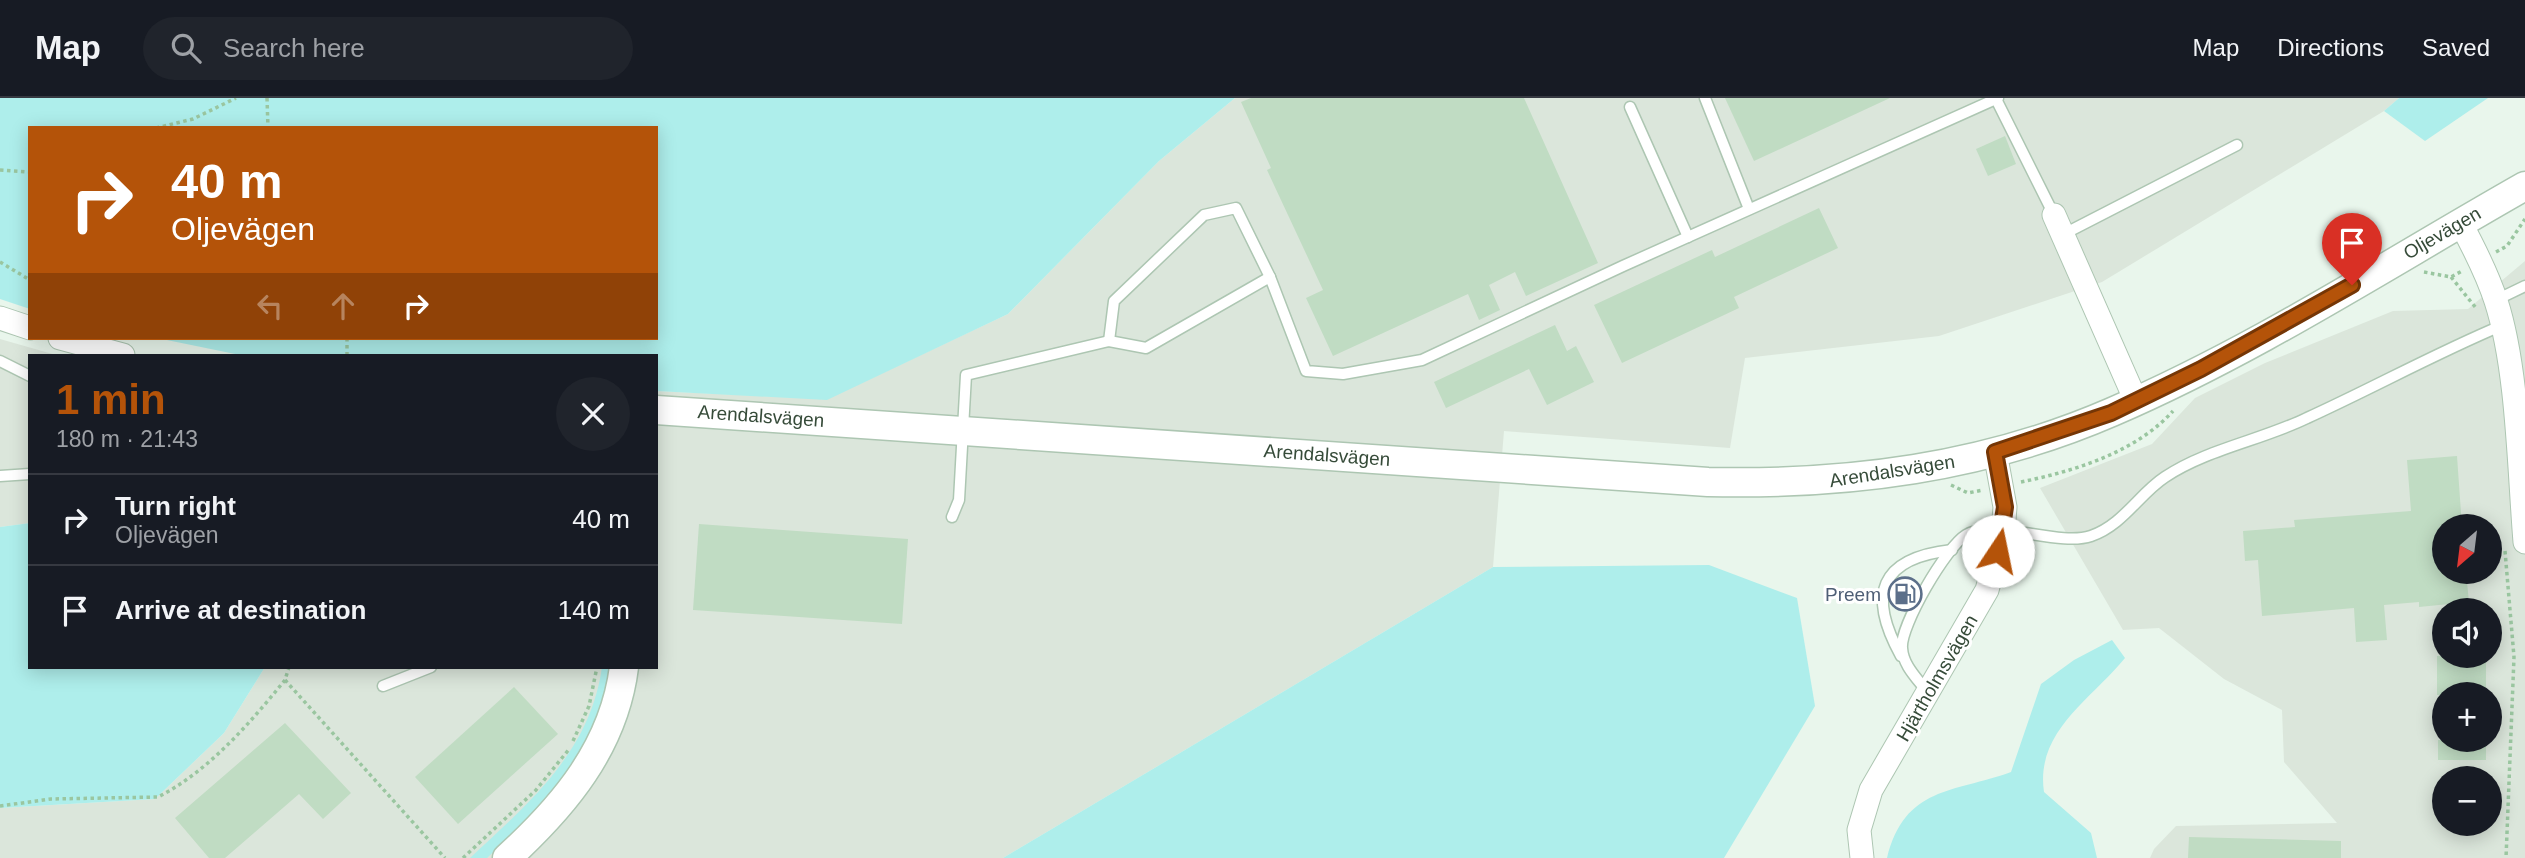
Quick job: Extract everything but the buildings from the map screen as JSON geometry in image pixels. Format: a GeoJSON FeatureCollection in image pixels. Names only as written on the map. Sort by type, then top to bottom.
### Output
{"type":"FeatureCollection","features":[{"type":"Feature","properties":{"kind":"street","name":"Oljevägen"},"geometry":{"type":"LineString","coordinates":[[1995,452],[2063,431],[2137,401],[2307,311],[2525,186]]}},
{"type":"Feature","properties":{"kind":"street"},"geometry":{"type":"LineString","coordinates":[[2460,222],[2481,261],[2496,300],[2494,329],[2510,367],[2515,543]]}},
{"type":"Feature","properties":{"kind":"street"},"geometry":{"type":"LineString","coordinates":[[2058,225],[2137,401]]}},
{"type":"Feature","properties":{"kind":"street"},"geometry":{"type":"LineString","coordinates":[[0,318],[28,327]]}},
{"type":"Feature","properties":{"kind":"street"},"geometry":{"type":"LineString","coordinates":[[67,340],[117,354]]}},
{"type":"Feature","properties":{"kind":"street","name":"Arendalsvägen"},"geometry":{"type":"LineString","coordinates":[[658,410],[1682,480],[1788,484],[1917,470],[1995,452]]}},
{"type":"Feature","properties":{"kind":"street","name":"Hjärtholmsvägen"},"geometry":{"type":"LineString","coordinates":[[1862,858],[1859,830],[1871,790],[1987,590],[2003,532],[2005,507],[1995,452]]}},
{"type":"Feature","properties":{"kind":"street"},"geometry":{"type":"LineString","coordinates":[[507,858],[558,809],[584,776],[618,697],[624,669]]}},
{"type":"Feature","properties":{"kind":"lane"},"geometry":{"type":"LineString","coordinates":[[1704,98],[1749,209]]}},
{"type":"Feature","properties":{"kind":"lane"},"geometry":{"type":"LineString","coordinates":[[1109,341],[1114,302],[1204,215],[1236,208],[1270,277],[1306,371],[1343,374],[1422,360],[1997,98],[2058,225],[2237,145]]}},
{"type":"Feature","properties":{"kind":"lane"},"geometry":{"type":"LineString","coordinates":[[1630,107],[1688,237]]}},
{"type":"Feature","properties":{"kind":"lane"},"geometry":{"type":"LineString","coordinates":[[952,517],[959,500],[966,375],[1109,341],[1146,348],[1270,277]]}},
{"type":"Feature","properties":{"kind":"lane"},"geometry":{"type":"LineString","coordinates":[[2496,300],[2525,286]]}},
{"type":"Feature","properties":{"kind":"lane"},"geometry":{"type":"LineString","coordinates":[[1905,662],[1901,647],[1905,626],[1952,550],[1966,536],[1981,531],[2072,539],[2091,536],[2117,522],[2165,477],[2306,419],[2418,361],[2494,329]]}},
{"type":"Feature","properties":{"kind":"lane"},"geometry":{"type":"LineString","coordinates":[[0,361],[28,375]]}},
{"type":"Feature","properties":{"kind":"lane"},"geometry":{"type":"LineString","coordinates":[[0,476],[28,474]]}},
{"type":"Feature","properties":{"kind":"lane"},"geometry":{"type":"LineString","coordinates":[[1928,693],[1905,662],[1884,620],[1883,593],[1890,577],[1908,559],[1952,550]]}},
{"type":"Feature","properties":{"kind":"lane"},"geometry":{"type":"LineString","coordinates":[[383,686],[426,669]]}},
{"type":"Feature","properties":{"kind":"path"},"geometry":{"type":"LineString","coordinates":[[164,126],[192,119],[236,98]]}},
{"type":"Feature","properties":{"kind":"path"},"geometry":{"type":"LineString","coordinates":[[267,98],[268,126]]}},
{"type":"Feature","properties":{"kind":"path"},"geometry":{"type":"LineString","coordinates":[[0,170],[28,172]]}},
{"type":"Feature","properties":{"kind":"path"},"geometry":{"type":"LineString","coordinates":[[2421,272],[2451,277],[2507,246],[2525,219]]}},
{"type":"Feature","properties":{"kind":"path"},"geometry":{"type":"LineString","coordinates":[[0,262],[28,279]]}},
{"type":"Feature","properties":{"kind":"path"},"geometry":{"type":"LineString","coordinates":[[2451,277],[2494,329]]}},
{"type":"Feature","properties":{"kind":"path"},"geometry":{"type":"LineString","coordinates":[[1942,481],[1968,494],[2046,477],[2139,441],[2175,409]]}},
{"type":"Feature","properties":{"kind":"path"},"geometry":{"type":"LineString","coordinates":[[2506,858],[2514,657],[2515,543]]}},
{"type":"Feature","properties":{"kind":"path"},"geometry":{"type":"LineString","coordinates":[[0,806],[51,799],[158,797],[174,789],[216,755],[285,680],[288,669]]}},
{"type":"Feature","properties":{"kind":"path"},"geometry":{"type":"LineString","coordinates":[[463,858],[536,790],[569,748],[589,706],[597,669]]}},
{"type":"Feature","properties":{"kind":"path"},"geometry":{"type":"LineString","coordinates":[[285,680],[445,858]]}},
{"type":"Feature","properties":{"kind":"shaded area"},"geometry":{"type":"Polygon","coordinates":[[[0,98],[1235,98],[1159,161],[1008,314],[827,400],[658,391],[658,354],[235,354],[167,340],[658,340],[658,126],[28,126],[28,308],[0,299],[0,98]]]}},
{"type":"Feature","properties":{"kind":"shaded area"},"geometry":{"type":"Polygon","coordinates":[[[1235,98],[2399,98],[2384,111],[2102,282],[1939,336],[1745,358],[1730,448],[1504,431],[1493,567],[1003,858],[0,858],[0,808],[155,799],[224,733],[264,669],[658,669],[658,391],[827,399],[1008,314],[1159,161],[1235,98]]]}},
{"type":"Feature","properties":{"kind":"shaded area"},"geometry":{"type":"Polygon","coordinates":[[[2399,98],[2488,98],[2425,141],[2384,111],[2399,98]]]}},
{"type":"Feature","properties":{"kind":"shaded area"},"geometry":{"type":"Polygon","coordinates":[[[2525,261],[2525,858],[2150,858],[2154,849],[2176,826],[2337,823],[2284,762],[2282,710],[2224,679],[2159,628],[2123,630],[2040,488],[2152,444],[2195,398],[2265,363],[2393,311],[2468,309],[2525,261]]]}},
{"type":"Feature","properties":{"kind":"shaded area"},"geometry":{"type":"Polygon","coordinates":[[[0,339],[52,354],[28,354],[28,523],[0,527],[0,339]]]}},
{"type":"Feature","properties":{"kind":"shaded area"},"geometry":{"type":"Polygon","coordinates":[[[28,523],[28,669],[264,669],[224,733],[155,799],[0,808],[0,527],[28,523]]]}},
{"type":"Feature","properties":{"kind":"shaded area"},"geometry":{"type":"Polygon","coordinates":[[[1709,565],[1797,598],[1815,706],[1724,858],[1003,858],[1493,567],[1709,565]]]}},
{"type":"Feature","properties":{"kind":"shaded area"},"geometry":{"type":"Polygon","coordinates":[[[2112,640],[2125,658],[2082,702],[2057,734],[2048,751],[2044,770],[2044,792],[2091,833],[2097,858],[1887,858],[1895,834],[1906,817],[1919,805],[1951,789],[2011,772],[2041,684],[2074,660],[2112,640]]]}},
{"type":"Feature","properties":{"kind":"shaded area"},"geometry":{"type":"Polygon","coordinates":[[[602,669],[613,669],[595,726],[568,773],[532,815],[487,858],[470,858],[554,773],[585,725],[602,669]]]}},
{"type":"Feature","properties":{"kind":"place","name":"Preem"},"geometry":{"type":"Point","coordinates":[1905,594]}},
{"type":"Feature","properties":{"kind":"route"},"geometry":{"type":"LineString","coordinates":[[1998,551],[2005,507],[1995,452],[2111,413],[2201,369],[2352,285]]}}]}
